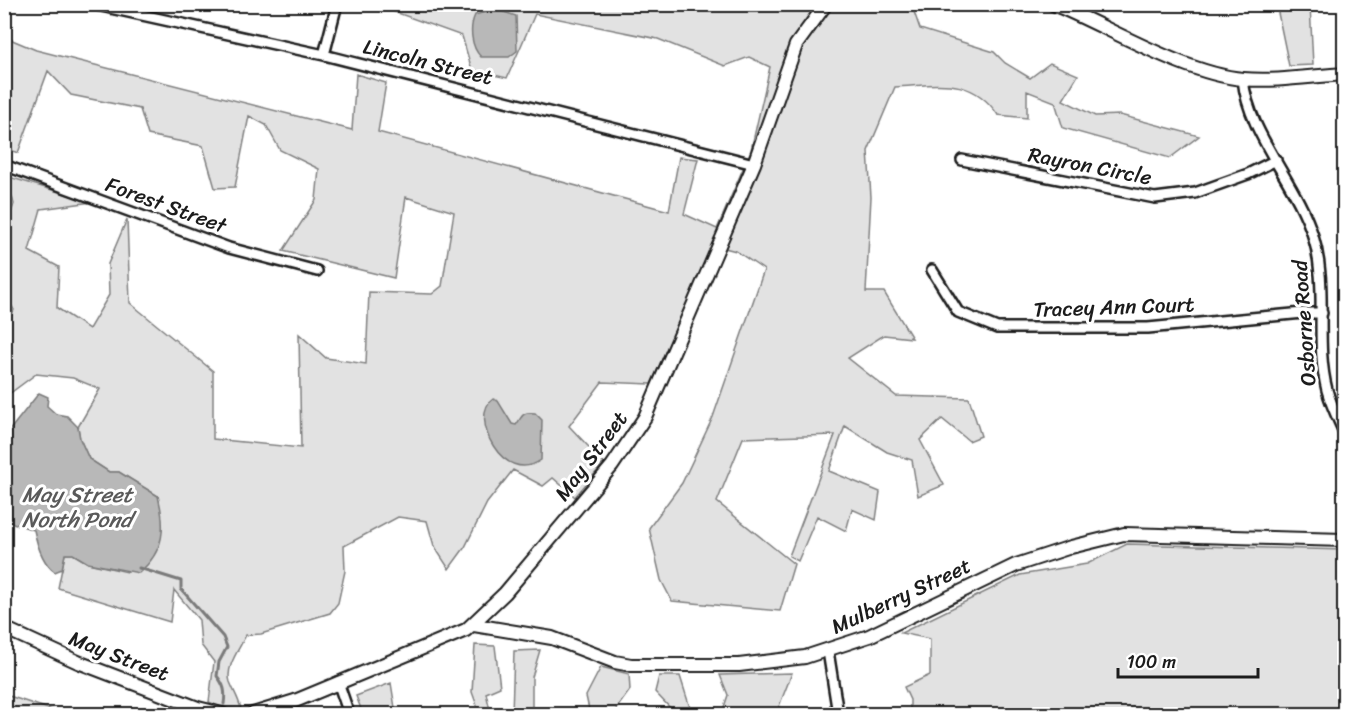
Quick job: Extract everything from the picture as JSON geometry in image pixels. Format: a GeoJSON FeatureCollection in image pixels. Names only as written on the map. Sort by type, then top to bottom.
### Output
{"type":"FeatureCollection","features":[{"type":"Feature","properties":{"kind":"street","name":"Lincoln Street"},"geometry":{"type":"LineString","coordinates":[[92,4],[324,55],[754,164]]}},
{"type":"Feature","properties":{"kind":"street"},"geometry":{"type":"LineString","coordinates":[[324,55],[337,4]]}},
{"type":"Feature","properties":{"kind":"street","name":"May Street"},"geometry":{"type":"LineString","coordinates":[[253,714],[295,701],[457,636],[474,625],[540,552],[635,434],[754,164],[796,45],[826,4]]}},
{"type":"Feature","properties":{"kind":"street"},"geometry":{"type":"LineString","coordinates":[[1053,4],[1178,61],[1216,74],[1243,79],[1344,74]]}},
{"type":"Feature","properties":{"kind":"street","name":"Osborne Road"},"geometry":{"type":"LineString","coordinates":[[1243,79],[1249,105],[1305,212],[1313,236],[1322,278],[1322,342],[1327,390],[1344,432]]}},
{"type":"Feature","properties":{"kind":"street","name":"Rayron Circle"},"geometry":{"type":"LineString","coordinates":[[962,160],[1155,198],[1195,194],[1248,174],[1276,160]]}},
{"type":"Feature","properties":{"kind":"street","name":"Forest Street"},"geometry":{"type":"LineString","coordinates":[[4,165],[229,248],[317,271]]}},
{"type":"Feature","properties":{"kind":"street","name":"Tracey Ann Court"},"geometry":{"type":"LineString","coordinates":[[932,270],[958,312],[997,328],[1148,328],[1322,313]]}},
{"type":"Feature","properties":{"kind":"street","name":"Mulberry Street"},"geometry":{"type":"LineString","coordinates":[[474,625],[552,638],[615,662],[632,665],[763,664],[828,651],[869,636],[997,573],[1047,554],[1105,537],[1141,534],[1344,540]]}},
{"type":"Feature","properties":{"kind":"street","name":"May Street"},"geometry":{"type":"LineString","coordinates":[[4,628],[78,662],[198,708],[222,714]]}},
{"type":"Feature","properties":{"kind":"street"},"geometry":{"type":"LineString","coordinates":[[828,651],[838,714]]}},
{"type":"Feature","properties":{"kind":"street"},"geometry":{"type":"LineString","coordinates":[[338,682],[349,714]]}},
{"type":"Feature","properties":{"kind":"shaded area"},"geometry":{"type":"Polygon","coordinates":[[[565,4],[670,8],[673,4],[916,5],[913,9],[920,29],[994,52],[1005,63],[1030,78],[1050,63],[1078,75],[1063,100],[1095,116],[1120,115],[1199,136],[1170,158],[1063,128],[1055,102],[1027,91],[1027,118],[998,115],[988,102],[965,88],[939,84],[895,87],[868,151],[871,197],[866,292],[884,292],[912,338],[884,335],[848,358],[896,396],[969,398],[981,436],[969,441],[942,419],[920,440],[944,485],[918,496],[912,460],[887,452],[845,426],[829,471],[880,492],[876,520],[852,509],[846,531],[817,516],[798,561],[789,556],[835,435],[743,438],[717,502],[794,564],[780,611],[672,601],[661,580],[649,528],[682,483],[713,417],[764,270],[736,251],[713,245],[651,384],[602,382],[569,426],[604,463],[575,497],[553,478],[543,486],[513,470],[487,503],[465,547],[449,569],[434,546],[427,521],[398,517],[344,546],[345,571],[338,603],[330,613],[261,634],[246,635],[231,664],[229,676],[241,709],[220,707],[209,702],[214,662],[201,645],[199,620],[174,590],[170,622],[58,588],[65,554],[73,554],[88,563],[127,572],[158,496],[119,472],[109,472],[89,459],[80,439],[78,427],[100,389],[73,378],[36,374],[5,397],[4,329],[14,310],[5,294],[5,230],[14,204],[6,176],[92,202],[41,209],[29,251],[59,267],[57,308],[89,329],[109,295],[108,264],[127,219],[130,303],[213,371],[213,439],[301,448],[299,334],[326,358],[366,364],[369,292],[432,294],[442,286],[454,212],[406,197],[394,278],[283,251],[316,200],[319,169],[280,150],[266,125],[249,116],[235,187],[215,188],[203,146],[148,135],[140,109],[71,95],[48,71],[18,153],[5,148],[7,90],[5,87],[5,37],[36,50],[352,130],[356,74],[386,83],[378,132],[669,211],[679,157],[698,159],[684,214],[717,229],[751,150],[770,67],[749,57],[725,66],[658,39],[535,14],[507,78],[472,70],[462,36],[392,11],[392,5],[565,4]]]}},
{"type":"Feature","properties":{"kind":"shaded area"},"geometry":{"type":"Polygon","coordinates":[[[1263,5],[1310,5],[1313,65],[1289,66],[1277,8],[1263,5]]]}},
{"type":"Feature","properties":{"kind":"shaded area"},"geometry":{"type":"Polygon","coordinates":[[[1127,544],[1344,550],[1344,714],[910,714],[910,700],[904,687],[930,675],[930,639],[901,633],[1020,575],[1087,564],[1127,544]]]}},
{"type":"Feature","properties":{"kind":"shaded area"},"geometry":{"type":"Polygon","coordinates":[[[475,645],[495,646],[500,687],[486,693],[491,714],[480,714],[472,692],[475,645]]]}},
{"type":"Feature","properties":{"kind":"shaded area"},"geometry":{"type":"Polygon","coordinates":[[[540,650],[532,677],[532,714],[512,714],[514,651],[540,650]]]}},
{"type":"Feature","properties":{"kind":"shaded area"},"geometry":{"type":"Polygon","coordinates":[[[601,667],[629,674],[630,690],[614,712],[620,714],[590,714],[586,696],[601,667]]]}},
{"type":"Feature","properties":{"kind":"shaded area"},"geometry":{"type":"Polygon","coordinates":[[[792,673],[776,714],[701,714],[723,710],[728,695],[720,675],[792,673]]]}},
{"type":"Feature","properties":{"kind":"shaded area"},"geometry":{"type":"Polygon","coordinates":[[[659,676],[680,676],[692,714],[634,714],[672,710],[655,692],[659,676]]]}},
{"type":"Feature","properties":{"kind":"shaded area"},"geometry":{"type":"Polygon","coordinates":[[[391,683],[396,714],[363,714],[356,696],[391,683]]]}},
{"type":"Feature","properties":{"kind":"shaded area"},"geometry":{"type":"Polygon","coordinates":[[[6,695],[64,714],[5,714],[6,695]]]}},
{"type":"Feature","properties":{"kind":"water"},"geometry":{"type":"Polygon","coordinates":[[[495,9],[516,16],[517,51],[509,57],[481,57],[473,43],[473,20],[475,15],[495,9]]]}},
{"type":"Feature","properties":{"kind":"water","name":"May Street North Pond"},"geometry":{"type":"Polygon","coordinates":[[[39,393],[48,397],[47,406],[56,414],[67,416],[78,427],[80,439],[89,459],[109,472],[119,472],[158,496],[162,518],[159,547],[139,573],[88,563],[73,554],[65,554],[62,569],[55,572],[43,559],[34,530],[10,522],[5,517],[5,436],[39,393]]]}},
{"type":"Feature","properties":{"kind":"water"},"geometry":{"type":"Polygon","coordinates":[[[493,399],[498,401],[512,424],[516,425],[527,413],[535,413],[542,420],[541,460],[527,466],[514,464],[503,457],[493,446],[487,433],[485,419],[486,408],[493,399]]]}},
{"type":"Feature","properties":{"kind":"waterway"},"geometry":{"type":"LineString","coordinates":[[139,568],[181,581],[181,589],[223,637],[227,647],[219,662],[217,676],[224,689],[224,704]]}}]}
